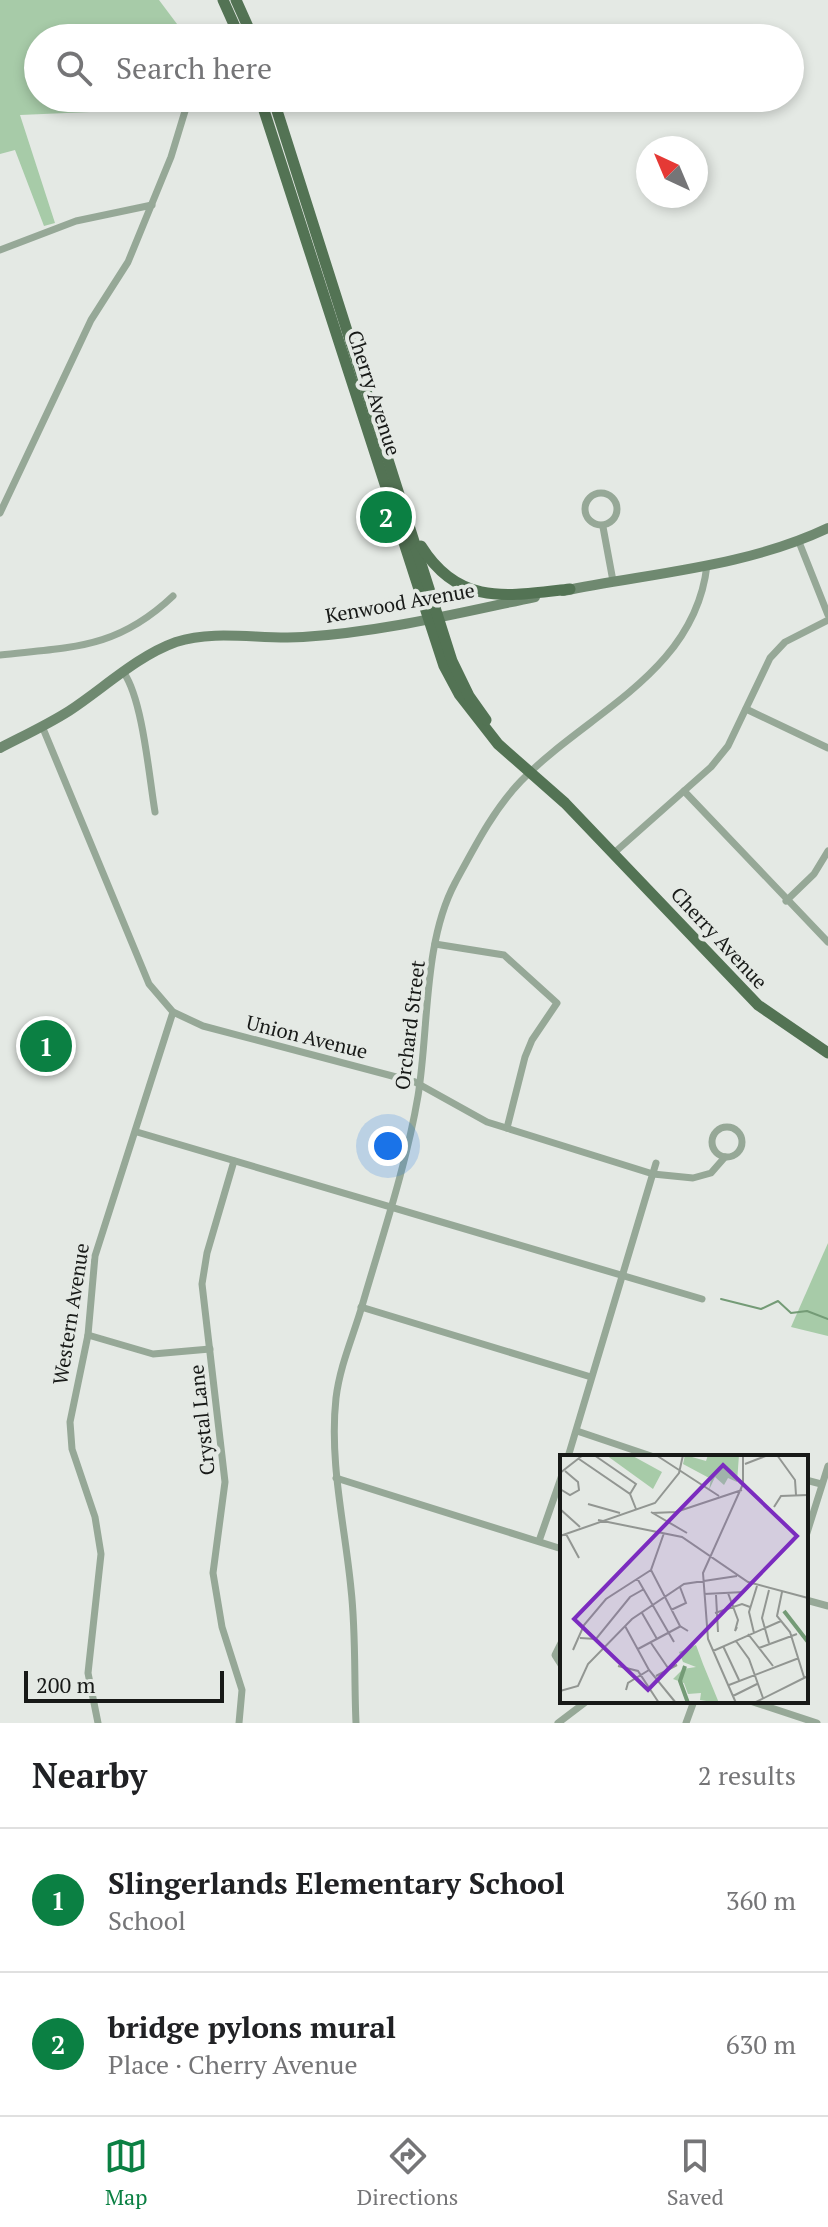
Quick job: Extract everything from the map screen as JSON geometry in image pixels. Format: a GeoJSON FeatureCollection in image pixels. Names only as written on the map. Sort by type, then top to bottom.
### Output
{"type":"FeatureCollection","features":[{"type":"Feature","properties":{"kind":"main road"},"geometry":{"type":"LineString","coordinates":[[223,0],[239,24]]}},
{"type":"Feature","properties":{"kind":"main road"},"geometry":{"type":"LineString","coordinates":[[236,0],[243,24]]}},
{"type":"Feature","properties":{"kind":"main road","name":"Cherry Avenue"},"geometry":{"type":"LineString","coordinates":[[265,112],[394,491]]}},
{"type":"Feature","properties":{"kind":"main road","name":"Cherry Avenue"},"geometry":{"type":"LineString","coordinates":[[277,112],[434,619],[469,696],[528,769],[614,853],[758,1005],[828,1053]]}},
{"type":"Feature","properties":{"kind":"main road","name":"Kenwood Avenue"},"geometry":{"type":"LineString","coordinates":[[0,748],[42,726],[155,651],[195,637],[303,637],[434,619],[570,589],[707,565],[799,542],[828,528]]}},
{"type":"Feature","properties":{"kind":"main road"},"geometry":{"type":"LineString","coordinates":[[408,535],[435,566],[465,588],[500,595],[570,589]]}},
{"type":"Feature","properties":{"kind":"street"},"geometry":{"type":"LineString","coordinates":[[0,513],[91,320],[128,262],[152,205],[184,112]]}},
{"type":"Feature","properties":{"kind":"street"},"geometry":{"type":"LineString","coordinates":[[0,250],[76,221],[152,205]]}},
{"type":"Feature","properties":{"kind":"street"},"geometry":{"type":"LineString","coordinates":[[603,527],[615,514],[616,505],[608,494],[600,493],[589,499],[585,513],[603,527],[613,581]]}},
{"type":"Feature","properties":{"kind":"street"},"geometry":{"type":"LineString","coordinates":[[614,853],[684,791],[728,746],[770,658],[785,642],[828,618],[799,542]]}},
{"type":"Feature","properties":{"kind":"street","name":"Orchard Street"},"geometry":{"type":"LineString","coordinates":[[356,1723],[352,1592],[336,1478],[336,1401],[341,1370],[391,1206],[419,1085],[435,944],[443,906],[507,798],[528,769],[653,673],[694,616],[704,589],[707,565]]}},
{"type":"Feature","properties":{"kind":"street"},"geometry":{"type":"LineString","coordinates":[[0,655],[107,641],[146,620],[173,596]]}},
{"type":"Feature","properties":{"kind":"street"},"geometry":{"type":"LineString","coordinates":[[124,673],[141,730],[155,812]]}},
{"type":"Feature","properties":{"kind":"street"},"geometry":{"type":"LineString","coordinates":[[746,709],[828,748]]}},
{"type":"Feature","properties":{"kind":"street","name":"Union Avenue"},"geometry":{"type":"LineString","coordinates":[[42,726],[149,984],[173,1012],[203,1026],[419,1085],[473,1115],[507,1128],[653,1174],[693,1178],[711,1173],[725,1157]]}},
{"type":"Feature","properties":{"kind":"street"},"geometry":{"type":"LineString","coordinates":[[684,791],[828,942]]}},
{"type":"Feature","properties":{"kind":"street"},"geometry":{"type":"LineString","coordinates":[[786,901],[814,874],[828,851]]}},
{"type":"Feature","properties":{"kind":"street"},"geometry":{"type":"LineString","coordinates":[[435,944],[504,955],[537,982],[558,1006],[528,1049],[507,1128]]}},
{"type":"Feature","properties":{"kind":"street","name":"Western Avenue"},"geometry":{"type":"LineString","coordinates":[[98,1723],[88,1673],[101,1582],[100,1538],[69,1429],[88,1335],[95,1256],[173,1012]]}},
{"type":"Feature","properties":{"kind":"street"},"geometry":{"type":"LineString","coordinates":[[728,1127],[741,1136],[742,1146],[734,1156],[725,1157],[716,1153],[712,1143],[715,1133],[728,1127]]}},
{"type":"Feature","properties":{"kind":"street"},"geometry":{"type":"LineString","coordinates":[[137,1132],[702,1299]]}},
{"type":"Feature","properties":{"kind":"street","name":"Crystal Lane"},"geometry":{"type":"LineString","coordinates":[[234,1161],[204,1269],[203,1295],[225,1482],[213,1573],[222,1627],[242,1690],[239,1723]]}},
{"type":"Feature","properties":{"kind":"street"},"geometry":{"type":"LineString","coordinates":[[569,1455],[656,1163]]}},
{"type":"Feature","properties":{"kind":"street"},"geometry":{"type":"LineString","coordinates":[[361,1307],[591,1377]]}},
{"type":"Feature","properties":{"kind":"street"},"geometry":{"type":"LineString","coordinates":[[88,1335],[153,1354],[210,1349]]}},
{"type":"Feature","properties":{"kind":"street"},"geometry":{"type":"LineString","coordinates":[[577,1431],[648,1455]]}},
{"type":"Feature","properties":{"kind":"street"},"geometry":{"type":"LineString","coordinates":[[808,1529],[828,1466]]}},
{"type":"Feature","properties":{"kind":"street"},"geometry":{"type":"LineString","coordinates":[[336,1478],[560,1548]]}},
{"type":"Feature","properties":{"kind":"street"},"geometry":{"type":"LineString","coordinates":[[539,1541],[560,1481]]}},
{"type":"Feature","properties":{"kind":"street"},"geometry":{"type":"LineString","coordinates":[[808,1481],[821,1484]]}},
{"type":"Feature","properties":{"kind":"street"},"geometry":{"type":"LineString","coordinates":[[808,1601],[828,1606]]}},
{"type":"Feature","properties":{"kind":"street"},"geometry":{"type":"LineString","coordinates":[[560,1645],[555,1655],[560,1663]]}},
{"type":"Feature","properties":{"kind":"street"},"geometry":{"type":"LineString","coordinates":[[558,1723],[584,1703]]}},
{"type":"Feature","properties":{"kind":"street"},"geometry":{"type":"LineString","coordinates":[[686,1723],[693,1703]]}},
{"type":"Feature","properties":{"kind":"street"},"geometry":{"type":"LineString","coordinates":[[756,1703],[817,1723]]}},
{"type":"Feature","properties":{"kind":"green space"},"geometry":{"type":"Polygon","coordinates":[[[0,0],[159,0],[177,24],[24,24],[24,112],[90,112],[20,115],[55,223],[44,226],[15,150],[0,154],[0,0]]]}},
{"type":"Feature","properties":{"kind":"green space"},"geometry":{"type":"Polygon","coordinates":[[[828,1243],[828,1336],[791,1327],[828,1243]]]}},
{"type":"Feature","properties":{"kind":"waterway"},"geometry":{"type":"LineString","coordinates":[[721,1299],[761,1309],[778,1301],[791,1313],[807,1311],[828,1319]]}},
{"type":"Feature","properties":{"kind":"place","name":"bridge pylons mural"},"geometry":{"type":"Point","coordinates":[386,517]}},
{"type":"Feature","properties":{"kind":"place","name":"Slingerlands Elementary School"},"geometry":{"type":"Point","coordinates":[46,1046]}}]}
